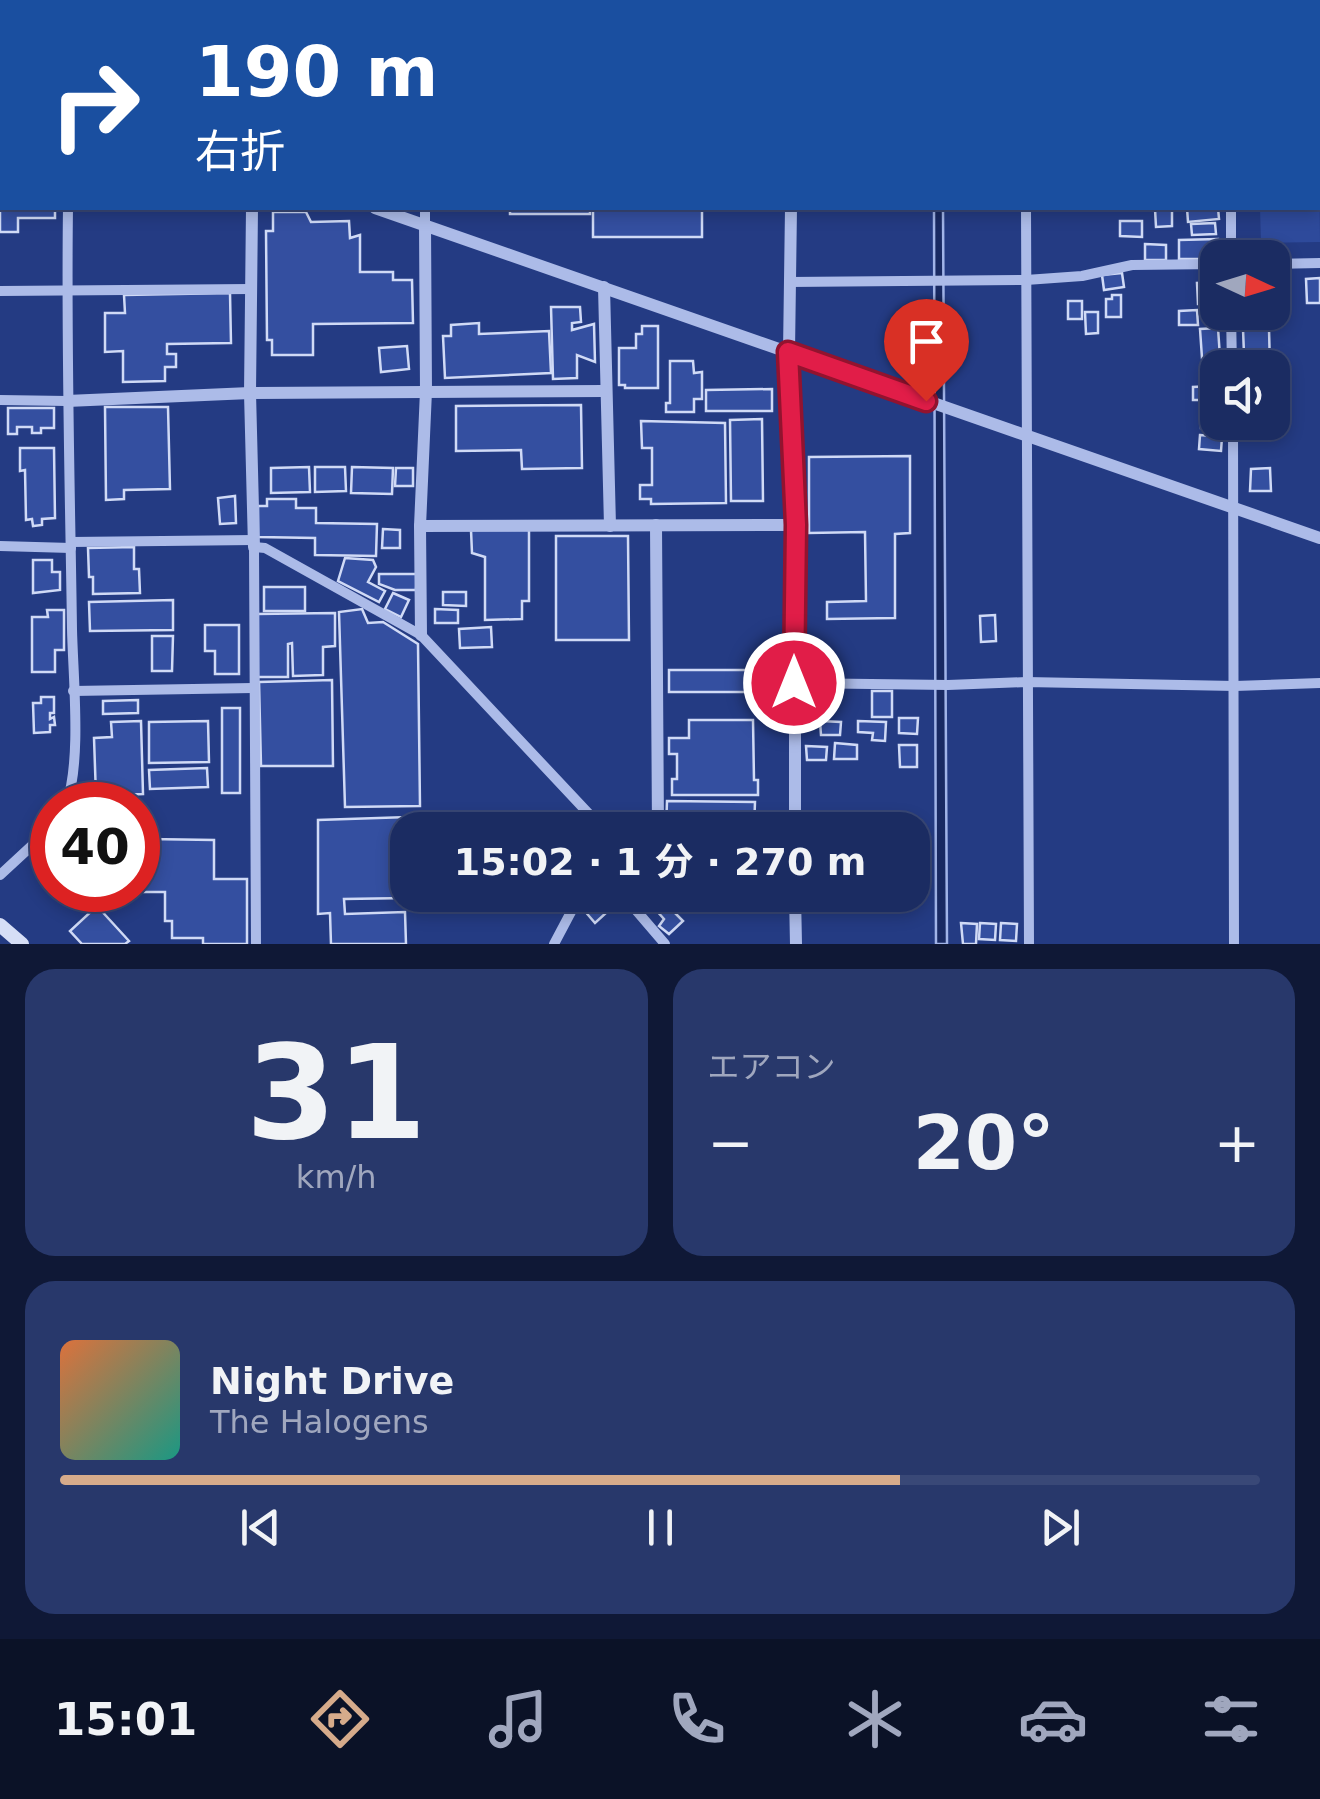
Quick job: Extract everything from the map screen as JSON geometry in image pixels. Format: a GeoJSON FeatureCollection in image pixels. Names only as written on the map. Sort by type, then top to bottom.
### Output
{"type":"FeatureCollection","features":[{"type":"Feature","properties":{"kind":"main road"},"geometry":{"type":"LineString","coordinates":[[0,925],[22,944]]}},
{"type":"Feature","properties":{"kind":"street"},"geometry":{"type":"LineString","coordinates":[[68,210],[67,401],[74,737],[71,782]]}},
{"type":"Feature","properties":{"kind":"street"},"geometry":{"type":"LineString","coordinates":[[252,210],[256,944]]}},
{"type":"Feature","properties":{"kind":"street"},"geometry":{"type":"LineString","coordinates":[[381,210],[1320,538]]}},
{"type":"Feature","properties":{"kind":"street"},"geometry":{"type":"LineString","coordinates":[[422,634],[425,210]]}},
{"type":"Feature","properties":{"kind":"street"},"geometry":{"type":"LineString","coordinates":[[791,210],[788,352],[796,525],[795,812]]}},
{"type":"Feature","properties":{"kind":"street"},"geometry":{"type":"LineString","coordinates":[[1026,210],[1029,944]]}},
{"type":"Feature","properties":{"kind":"street"},"geometry":{"type":"LineString","coordinates":[[1230,240],[1231,210]]}},
{"type":"Feature","properties":{"kind":"street"},"geometry":{"type":"LineString","coordinates":[[789,282],[1026,280],[1082,276],[1132,265],[1200,264]]}},
{"type":"Feature","properties":{"kind":"street"},"geometry":{"type":"LineString","coordinates":[[1290,264],[1320,264]]}},
{"type":"Feature","properties":{"kind":"street"},"geometry":{"type":"LineString","coordinates":[[604,287],[610,526]]}},
{"type":"Feature","properties":{"kind":"street"},"geometry":{"type":"LineString","coordinates":[[0,291],[250,289]]}},
{"type":"Feature","properties":{"kind":"street"},"geometry":{"type":"LineString","coordinates":[[0,400],[250,393],[604,391]]}},
{"type":"Feature","properties":{"kind":"street"},"geometry":{"type":"LineString","coordinates":[[1233,440],[1234,944]]}},
{"type":"Feature","properties":{"kind":"street"},"geometry":{"type":"LineString","coordinates":[[656,525],[658,812]]}},
{"type":"Feature","properties":{"kind":"street"},"geometry":{"type":"LineString","coordinates":[[420,526],[796,525]]}},
{"type":"Feature","properties":{"kind":"street"},"geometry":{"type":"LineString","coordinates":[[0,546],[254,544],[265,548],[422,634],[587,812]]}},
{"type":"Feature","properties":{"kind":"street"},"geometry":{"type":"LineString","coordinates":[[794,683],[1320,683]]}},
{"type":"Feature","properties":{"kind":"street"},"geometry":{"type":"LineString","coordinates":[[73,691],[253,688]]}},
{"type":"Feature","properties":{"kind":"street"},"geometry":{"type":"LineString","coordinates":[[0,875],[30,847]]}},
{"type":"Feature","properties":{"kind":"street"},"geometry":{"type":"LineString","coordinates":[[554,944],[571,912]]}},
{"type":"Feature","properties":{"kind":"street"},"geometry":{"type":"LineString","coordinates":[[637,912],[664,944]]}},
{"type":"Feature","properties":{"kind":"street"},"geometry":{"type":"LineString","coordinates":[[796,912],[796,944]]}},
{"type":"Feature","properties":{"kind":"shaded area"},"geometry":{"type":"Polygon","coordinates":[[[934,210],[943,210],[947,944],[936,944],[934,210]]]}},
{"type":"Feature","properties":{"kind":"shaded area"},"geometry":{"type":"Polygon","coordinates":[[[1260,210],[1320,210],[1320,242],[1261,240],[1260,210]]]}},
{"type":"Feature","properties":{"kind":"building"},"geometry":{"type":"Polygon","coordinates":[[[0,210],[55,210],[55,218],[18,218],[18,232],[0,232],[0,210]]]}},
{"type":"Feature","properties":{"kind":"building"},"geometry":{"type":"Polygon","coordinates":[[[510,210],[590,210],[590,214],[510,214],[510,210]]]}},
{"type":"Feature","properties":{"kind":"building"},"geometry":{"type":"Polygon","coordinates":[[[593,210],[702,210],[702,237],[593,237],[593,210]]]}},
{"type":"Feature","properties":{"kind":"building"},"geometry":{"type":"Polygon","coordinates":[[[1155,210],[1172,210],[1172,226],[1156,227],[1155,210]]]}},
{"type":"Feature","properties":{"kind":"building"},"geometry":{"type":"Polygon","coordinates":[[[1187,210],[1218,210],[1219,219],[1188,222],[1187,210]]]}},
{"type":"Feature","properties":{"kind":"building"},"geometry":{"type":"Polygon","coordinates":[[[273,212],[306,212],[311,222],[349,221],[350,238],[360,235],[360,272],[393,272],[393,280],[412,280],[413,323],[313,324],[313,355],[272,355],[272,340],[267,340],[266,231],[273,231],[273,212]]]}},
{"type":"Feature","properties":{"kind":"building"},"geometry":{"type":"Polygon","coordinates":[[[1120,221],[1142,221],[1142,237],[1120,236],[1120,221]]]}},
{"type":"Feature","properties":{"kind":"building"},"geometry":{"type":"Polygon","coordinates":[[[1215,223],[1216,234],[1192,235],[1191,224],[1215,223]]]}},
{"type":"Feature","properties":{"kind":"building"},"geometry":{"type":"Polygon","coordinates":[[[1218,239],[1200,240],[1200,259],[1179,259],[1179,240],[1218,239]]]}},
{"type":"Feature","properties":{"kind":"building"},"geometry":{"type":"Polygon","coordinates":[[[1145,244],[1166,245],[1166,260],[1145,260],[1145,244]]]}},
{"type":"Feature","properties":{"kind":"building"},"geometry":{"type":"Polygon","coordinates":[[[1122,273],[1124,287],[1104,290],[1102,275],[1122,273]]]}},
{"type":"Feature","properties":{"kind":"building"},"geometry":{"type":"Polygon","coordinates":[[[1320,278],[1320,303],[1307,303],[1306,279],[1320,278]]]}},
{"type":"Feature","properties":{"kind":"building"},"geometry":{"type":"Polygon","coordinates":[[[230,293],[231,343],[167,344],[167,354],[176,354],[176,367],[165,367],[165,381],[123,382],[123,351],[105,352],[105,313],[125,313],[124,295],[230,293]]]}},
{"type":"Feature","properties":{"kind":"building"},"geometry":{"type":"Polygon","coordinates":[[[1112,295],[1121,295],[1121,317],[1106,317],[1106,299],[1112,299],[1112,295]]]}},
{"type":"Feature","properties":{"kind":"building"},"geometry":{"type":"Polygon","coordinates":[[[1068,301],[1082,301],[1082,319],[1068,319],[1068,301]]]}},
{"type":"Feature","properties":{"kind":"building"},"geometry":{"type":"Polygon","coordinates":[[[551,307],[580,307],[581,322],[572,323],[572,330],[594,324],[595,362],[577,355],[577,378],[553,379],[551,307]]]}},
{"type":"Feature","properties":{"kind":"building"},"geometry":{"type":"Polygon","coordinates":[[[1197,310],[1198,325],[1179,325],[1179,311],[1197,310]]]}},
{"type":"Feature","properties":{"kind":"building"},"geometry":{"type":"Polygon","coordinates":[[[1085,312],[1098,312],[1098,333],[1086,334],[1085,312]]]}},
{"type":"Feature","properties":{"kind":"building"},"geometry":{"type":"Polygon","coordinates":[[[479,323],[479,334],[549,331],[551,373],[445,378],[443,336],[451,336],[451,325],[479,323]]]}},
{"type":"Feature","properties":{"kind":"building"},"geometry":{"type":"Polygon","coordinates":[[[642,326],[658,326],[658,388],[625,388],[619,385],[619,348],[636,348],[636,334],[642,334],[642,326]]]}},
{"type":"Feature","properties":{"kind":"building"},"geometry":{"type":"Polygon","coordinates":[[[1200,330],[1218,330],[1220,350],[1201,350],[1200,330]]]}},
{"type":"Feature","properties":{"kind":"building"},"geometry":{"type":"Polygon","coordinates":[[[1243,330],[1269,330],[1270,350],[1244,350],[1243,330]]]}},
{"type":"Feature","properties":{"kind":"building"},"geometry":{"type":"Polygon","coordinates":[[[407,346],[409,369],[381,372],[379,348],[407,346]]]}},
{"type":"Feature","properties":{"kind":"building"},"geometry":{"type":"Polygon","coordinates":[[[670,361],[693,361],[694,373],[702,372],[702,399],[694,399],[694,412],[666,412],[666,403],[670,403],[670,361]]]}},
{"type":"Feature","properties":{"kind":"building"},"geometry":{"type":"Polygon","coordinates":[[[1193,387],[1200,387],[1200,400],[1193,400],[1193,387]]]}},
{"type":"Feature","properties":{"kind":"building"},"geometry":{"type":"Polygon","coordinates":[[[772,389],[772,411],[706,411],[706,390],[772,389]]]}},
{"type":"Feature","properties":{"kind":"building"},"geometry":{"type":"Polygon","coordinates":[[[581,405],[582,468],[522,469],[521,450],[456,451],[456,406],[581,405]]]}},
{"type":"Feature","properties":{"kind":"building"},"geometry":{"type":"Polygon","coordinates":[[[105,407],[168,407],[170,489],[124,490],[124,499],[106,500],[105,407]]]}},
{"type":"Feature","properties":{"kind":"building"},"geometry":{"type":"Polygon","coordinates":[[[8,408],[54,408],[54,428],[32,433],[32,427],[17,427],[17,434],[8,434],[8,408]]]}},
{"type":"Feature","properties":{"kind":"building"},"geometry":{"type":"Polygon","coordinates":[[[762,419],[763,501],[731,501],[730,420],[762,419]]]}},
{"type":"Feature","properties":{"kind":"building"},"geometry":{"type":"Polygon","coordinates":[[[641,421],[725,423],[726,503],[651,504],[651,499],[640,499],[640,485],[652,485],[652,448],[642,448],[641,421]]]}},
{"type":"Feature","properties":{"kind":"building"},"geometry":{"type":"Polygon","coordinates":[[[1200,435],[1200,440],[1222,440],[1221,451],[1199,449],[1200,435]]]}},
{"type":"Feature","properties":{"kind":"building"},"geometry":{"type":"Polygon","coordinates":[[[20,448],[54,448],[55,518],[42,519],[42,525],[33,526],[32,519],[26,520],[25,470],[20,471],[20,448]]]}},
{"type":"Feature","properties":{"kind":"building"},"geometry":{"type":"Polygon","coordinates":[[[910,456],[910,533],[895,534],[895,618],[827,619],[827,602],[866,601],[865,532],[809,533],[809,457],[910,456]]]}},
{"type":"Feature","properties":{"kind":"building"},"geometry":{"type":"Polygon","coordinates":[[[309,467],[310,492],[271,493],[271,468],[309,467]]]}},
{"type":"Feature","properties":{"kind":"building"},"geometry":{"type":"Polygon","coordinates":[[[315,467],[345,467],[346,491],[315,492],[315,467]]]}},
{"type":"Feature","properties":{"kind":"building"},"geometry":{"type":"Polygon","coordinates":[[[352,467],[393,468],[392,494],[351,493],[352,467]]]}},
{"type":"Feature","properties":{"kind":"building"},"geometry":{"type":"Polygon","coordinates":[[[396,468],[413,468],[413,486],[395,486],[396,468]]]}},
{"type":"Feature","properties":{"kind":"building"},"geometry":{"type":"Polygon","coordinates":[[[1270,468],[1271,491],[1250,491],[1251,469],[1270,468]]]}},
{"type":"Feature","properties":{"kind":"building"},"geometry":{"type":"Polygon","coordinates":[[[235,496],[236,523],[220,524],[218,498],[235,496]]]}},
{"type":"Feature","properties":{"kind":"building"},"geometry":{"type":"Polygon","coordinates":[[[267,499],[296,499],[296,508],[316,508],[316,523],[377,524],[376,556],[315,555],[315,538],[258,537],[258,506],[267,506],[267,499]]]}},
{"type":"Feature","properties":{"kind":"building"},"geometry":{"type":"Polygon","coordinates":[[[383,529],[400,530],[400,548],[382,548],[383,529]]]}},
{"type":"Feature","properties":{"kind":"building"},"geometry":{"type":"Polygon","coordinates":[[[471,530],[529,530],[529,601],[522,601],[522,619],[485,620],[485,557],[472,553],[471,530]]]}},
{"type":"Feature","properties":{"kind":"building"},"geometry":{"type":"Polygon","coordinates":[[[556,536],[628,536],[629,640],[556,640],[556,536]]]}},
{"type":"Feature","properties":{"kind":"building"},"geometry":{"type":"Polygon","coordinates":[[[134,547],[140,593],[93,594],[88,548],[134,547]]]}},
{"type":"Feature","properties":{"kind":"building"},"geometry":{"type":"Polygon","coordinates":[[[345,558],[373,560],[376,567],[368,582],[385,591],[379,602],[338,581],[345,558]]]}},
{"type":"Feature","properties":{"kind":"building"},"geometry":{"type":"Polygon","coordinates":[[[33,560],[52,560],[52,572],[60,572],[60,590],[33,593],[33,560]]]}},
{"type":"Feature","properties":{"kind":"building"},"geometry":{"type":"Polygon","coordinates":[[[379,574],[417,574],[416,590],[395,590],[379,584],[379,574]]]}},
{"type":"Feature","properties":{"kind":"building"},"geometry":{"type":"Polygon","coordinates":[[[264,587],[305,587],[305,611],[264,611],[264,587]]]}},
{"type":"Feature","properties":{"kind":"building"},"geometry":{"type":"Polygon","coordinates":[[[443,592],[466,592],[466,606],[443,605],[443,592]]]}},
{"type":"Feature","properties":{"kind":"building"},"geometry":{"type":"Polygon","coordinates":[[[393,593],[409,600],[401,617],[385,609],[393,593]]]}},
{"type":"Feature","properties":{"kind":"building"},"geometry":{"type":"Polygon","coordinates":[[[173,600],[173,630],[90,631],[89,602],[173,600]]]}},
{"type":"Feature","properties":{"kind":"building"},"geometry":{"type":"Polygon","coordinates":[[[362,609],[368,623],[383,622],[418,644],[420,806],[345,807],[339,612],[362,609]]]}},
{"type":"Feature","properties":{"kind":"building"},"geometry":{"type":"Polygon","coordinates":[[[435,609],[458,610],[458,623],[435,623],[435,609]]]}},
{"type":"Feature","properties":{"kind":"building"},"geometry":{"type":"Polygon","coordinates":[[[47,610],[64,610],[64,650],[55,650],[55,672],[32,672],[32,617],[48,617],[47,610]]]}},
{"type":"Feature","properties":{"kind":"building"},"geometry":{"type":"Polygon","coordinates":[[[335,613],[335,646],[323,647],[323,675],[293,676],[292,643],[288,644],[288,677],[257,677],[256,614],[335,613]]]}},
{"type":"Feature","properties":{"kind":"building"},"geometry":{"type":"Polygon","coordinates":[[[995,615],[996,641],[981,642],[980,616],[995,615]]]}},
{"type":"Feature","properties":{"kind":"building"},"geometry":{"type":"Polygon","coordinates":[[[205,625],[239,625],[239,674],[215,674],[215,651],[205,651],[205,625]]]}},
{"type":"Feature","properties":{"kind":"building"},"geometry":{"type":"Polygon","coordinates":[[[491,627],[492,647],[460,648],[459,629],[491,627]]]}},
{"type":"Feature","properties":{"kind":"building"},"geometry":{"type":"Polygon","coordinates":[[[152,636],[173,636],[172,671],[152,671],[152,636]]]}},
{"type":"Feature","properties":{"kind":"building"},"geometry":{"type":"Polygon","coordinates":[[[669,670],[756,670],[756,692],[669,692],[669,670]]]}},
{"type":"Feature","properties":{"kind":"building"},"geometry":{"type":"Polygon","coordinates":[[[332,680],[333,766],[261,766],[259,682],[332,680]]]}},
{"type":"Feature","properties":{"kind":"building"},"geometry":{"type":"Polygon","coordinates":[[[816,687],[830,688],[829,715],[815,714],[816,687]]]}},
{"type":"Feature","properties":{"kind":"building"},"geometry":{"type":"Polygon","coordinates":[[[872,691],[892,691],[892,717],[872,717],[872,691]]]}},
{"type":"Feature","properties":{"kind":"building"},"geometry":{"type":"Polygon","coordinates":[[[41,697],[54,697],[50,719],[54,717],[55,725],[50,725],[50,732],[34,733],[33,703],[41,703],[41,697]]]}},
{"type":"Feature","properties":{"kind":"building"},"geometry":{"type":"Polygon","coordinates":[[[138,700],[138,713],[103,714],[103,701],[138,700]]]}},
{"type":"Feature","properties":{"kind":"building"},"geometry":{"type":"Polygon","coordinates":[[[222,708],[240,708],[240,793],[222,793],[222,708]]]}},
{"type":"Feature","properties":{"kind":"building"},"geometry":{"type":"Polygon","coordinates":[[[899,718],[918,718],[917,734],[899,733],[899,718]]]}},
{"type":"Feature","properties":{"kind":"building"},"geometry":{"type":"Polygon","coordinates":[[[689,720],[753,720],[758,795],[672,795],[672,779],[677,779],[677,754],[669,754],[669,738],[689,738],[689,720]]]}},
{"type":"Feature","properties":{"kind":"building"},"geometry":{"type":"Polygon","coordinates":[[[141,721],[143,782],[96,782],[94,738],[112,737],[111,722],[141,721]]]}},
{"type":"Feature","properties":{"kind":"building"},"geometry":{"type":"Polygon","coordinates":[[[208,721],[209,762],[149,763],[149,722],[208,721]]]}},
{"type":"Feature","properties":{"kind":"building"},"geometry":{"type":"Polygon","coordinates":[[[820,721],[841,722],[840,735],[821,735],[820,721]]]}},
{"type":"Feature","properties":{"kind":"building"},"geometry":{"type":"Polygon","coordinates":[[[858,721],[886,722],[885,741],[872,740],[873,733],[858,732],[858,721]]]}},
{"type":"Feature","properties":{"kind":"building"},"geometry":{"type":"Polygon","coordinates":[[[835,743],[857,745],[857,759],[834,759],[835,743]]]}},
{"type":"Feature","properties":{"kind":"building"},"geometry":{"type":"Polygon","coordinates":[[[899,745],[917,745],[917,767],[900,767],[899,745]]]}},
{"type":"Feature","properties":{"kind":"building"},"geometry":{"type":"Polygon","coordinates":[[[806,746],[827,747],[826,760],[807,760],[806,746]]]}},
{"type":"Feature","properties":{"kind":"building"},"geometry":{"type":"Polygon","coordinates":[[[207,768],[208,787],[160,789],[160,782],[150,782],[149,770],[207,768]]]}},
{"type":"Feature","properties":{"kind":"building"},"geometry":{"type":"Polygon","coordinates":[[[667,801],[755,802],[755,812],[667,812],[667,801]]]}},
{"type":"Feature","properties":{"kind":"building"},"geometry":{"type":"Polygon","coordinates":[[[390,818],[390,898],[344,899],[345,914],[405,912],[406,944],[331,944],[330,913],[318,914],[318,820],[390,818]]]}},
{"type":"Feature","properties":{"kind":"building"},"geometry":{"type":"Polygon","coordinates":[[[160,839],[214,840],[214,879],[247,879],[247,944],[203,944],[203,938],[172,938],[172,921],[165,921],[165,892],[160,892],[160,839]]]}},
{"type":"Feature","properties":{"kind":"building"},"geometry":{"type":"Polygon","coordinates":[[[91,912],[102,912],[129,941],[82,944],[70,931],[91,912]]]}},
{"type":"Feature","properties":{"kind":"building"},"geometry":{"type":"Polygon","coordinates":[[[586,912],[605,912],[606,913],[595,923],[586,912]]]}},
{"type":"Feature","properties":{"kind":"building"},"geometry":{"type":"Polygon","coordinates":[[[658,912],[674,912],[683,921],[669,934],[659,926],[664,919],[658,912]]]}},
{"type":"Feature","properties":{"kind":"building"},"geometry":{"type":"Polygon","coordinates":[[[961,923],[977,924],[976,944],[963,944],[961,923]]]}},
{"type":"Feature","properties":{"kind":"building"},"geometry":{"type":"Polygon","coordinates":[[[980,923],[996,924],[995,940],[979,939],[980,923]]]}},
{"type":"Feature","properties":{"kind":"building"},"geometry":{"type":"Polygon","coordinates":[[[1001,923],[1017,924],[1016,941],[1000,940],[1001,923]]]}},
{"type":"Feature","properties":{"kind":"route"},"geometry":{"type":"LineString","coordinates":[[794,683],[796,525],[788,352],[926,401]]}}]}
